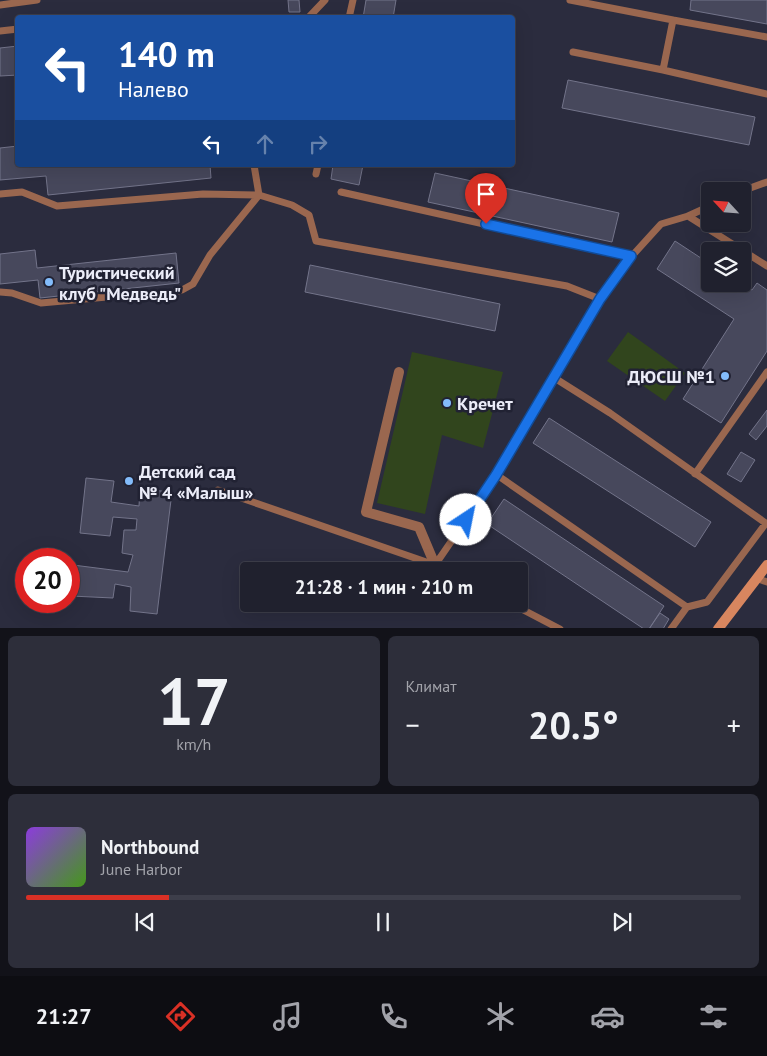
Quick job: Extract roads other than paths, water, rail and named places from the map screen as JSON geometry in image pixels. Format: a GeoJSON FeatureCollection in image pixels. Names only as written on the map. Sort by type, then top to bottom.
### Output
{"type":"FeatureCollection","features":[{"type":"Feature","properties":{"kind":"street"},"geometry":{"type":"LineString","coordinates":[[399,372],[366,512],[419,527],[434,562]]}},
{"type":"Feature","properties":{"kind":"street"},"geometry":{"type":"LineString","coordinates":[[718,628],[767,565]]}},
{"type":"Feature","properties":{"kind":"lane"},"geometry":{"type":"LineString","coordinates":[[0,5],[37,0]]}},
{"type":"Feature","properties":{"kind":"lane"},"geometry":{"type":"LineString","coordinates":[[311,15],[325,0]]}},
{"type":"Feature","properties":{"kind":"lane"},"geometry":{"type":"LineString","coordinates":[[350,15],[353,0]]}},
{"type":"Feature","properties":{"kind":"lane"},"geometry":{"type":"LineString","coordinates":[[570,0],[767,37]]}},
{"type":"Feature","properties":{"kind":"lane"},"geometry":{"type":"LineString","coordinates":[[663,70],[673,20]]}},
{"type":"Feature","properties":{"kind":"lane"},"geometry":{"type":"LineString","coordinates":[[0,31],[15,29]]}},
{"type":"Feature","properties":{"kind":"lane"},"geometry":{"type":"LineString","coordinates":[[573,52],[767,94]]}},
{"type":"Feature","properties":{"kind":"lane"},"geometry":{"type":"LineString","coordinates":[[254,167],[260,195]]}},
{"type":"Feature","properties":{"kind":"lane"},"geometry":{"type":"LineString","coordinates":[[316,174],[318,167]]}},
{"type":"Feature","properties":{"kind":"lane"},"geometry":{"type":"LineString","coordinates":[[751,188],[767,182]]}},
{"type":"Feature","properties":{"kind":"lane"},"geometry":{"type":"LineString","coordinates":[[0,194],[22,192],[57,206],[204,194],[260,195],[292,205],[309,216],[316,240],[567,286],[600,299]]}},
{"type":"Feature","properties":{"kind":"lane"},"geometry":{"type":"LineString","coordinates":[[341,192],[631,256]]}},
{"type":"Feature","properties":{"kind":"lane"},"geometry":{"type":"LineString","coordinates":[[0,292],[12,293],[41,303],[172,293],[182,290],[193,284],[210,256],[260,195]]}},
{"type":"Feature","properties":{"kind":"lane"},"geometry":{"type":"LineString","coordinates":[[436,562],[496,475],[600,299],[631,256],[661,224],[701,210]]}},
{"type":"Feature","properties":{"kind":"lane"},"geometry":{"type":"LineString","coordinates":[[688,216],[767,266]]}},
{"type":"Feature","properties":{"kind":"lane"},"geometry":{"type":"LineString","coordinates":[[695,474],[767,372]]}},
{"type":"Feature","properties":{"kind":"lane"},"geometry":{"type":"LineString","coordinates":[[553,377],[610,413],[767,524],[707,602],[687,607],[671,628]]}},
{"type":"Feature","properties":{"kind":"lane"},"geometry":{"type":"LineString","coordinates":[[496,475],[687,607]]}},
{"type":"Feature","properties":{"kind":"lane"},"geometry":{"type":"LineString","coordinates":[[218,490],[429,562]]}},
{"type":"Feature","properties":{"kind":"lane"},"geometry":{"type":"LineString","coordinates":[[756,578],[767,582]]}},
{"type":"Feature","properties":{"kind":"lane"},"geometry":{"type":"LineString","coordinates":[[528,612],[560,628]]}},
{"type":"Feature","properties":{"kind":"place","name":"Туристический клуб \"Медведь\""},"geometry":{"type":"Point","coordinates":[49,282]}},
{"type":"Feature","properties":{"kind":"place","name":"ДЮСШ №1"},"geometry":{"type":"Point","coordinates":[725,376]}},
{"type":"Feature","properties":{"kind":"place","name":"Кречет"},"geometry":{"type":"Point","coordinates":[447,403]}},
{"type":"Feature","properties":{"kind":"place","name":"Детский сад № 4 «Малыш»"},"geometry":{"type":"Point","coordinates":[129,481]}}]}
